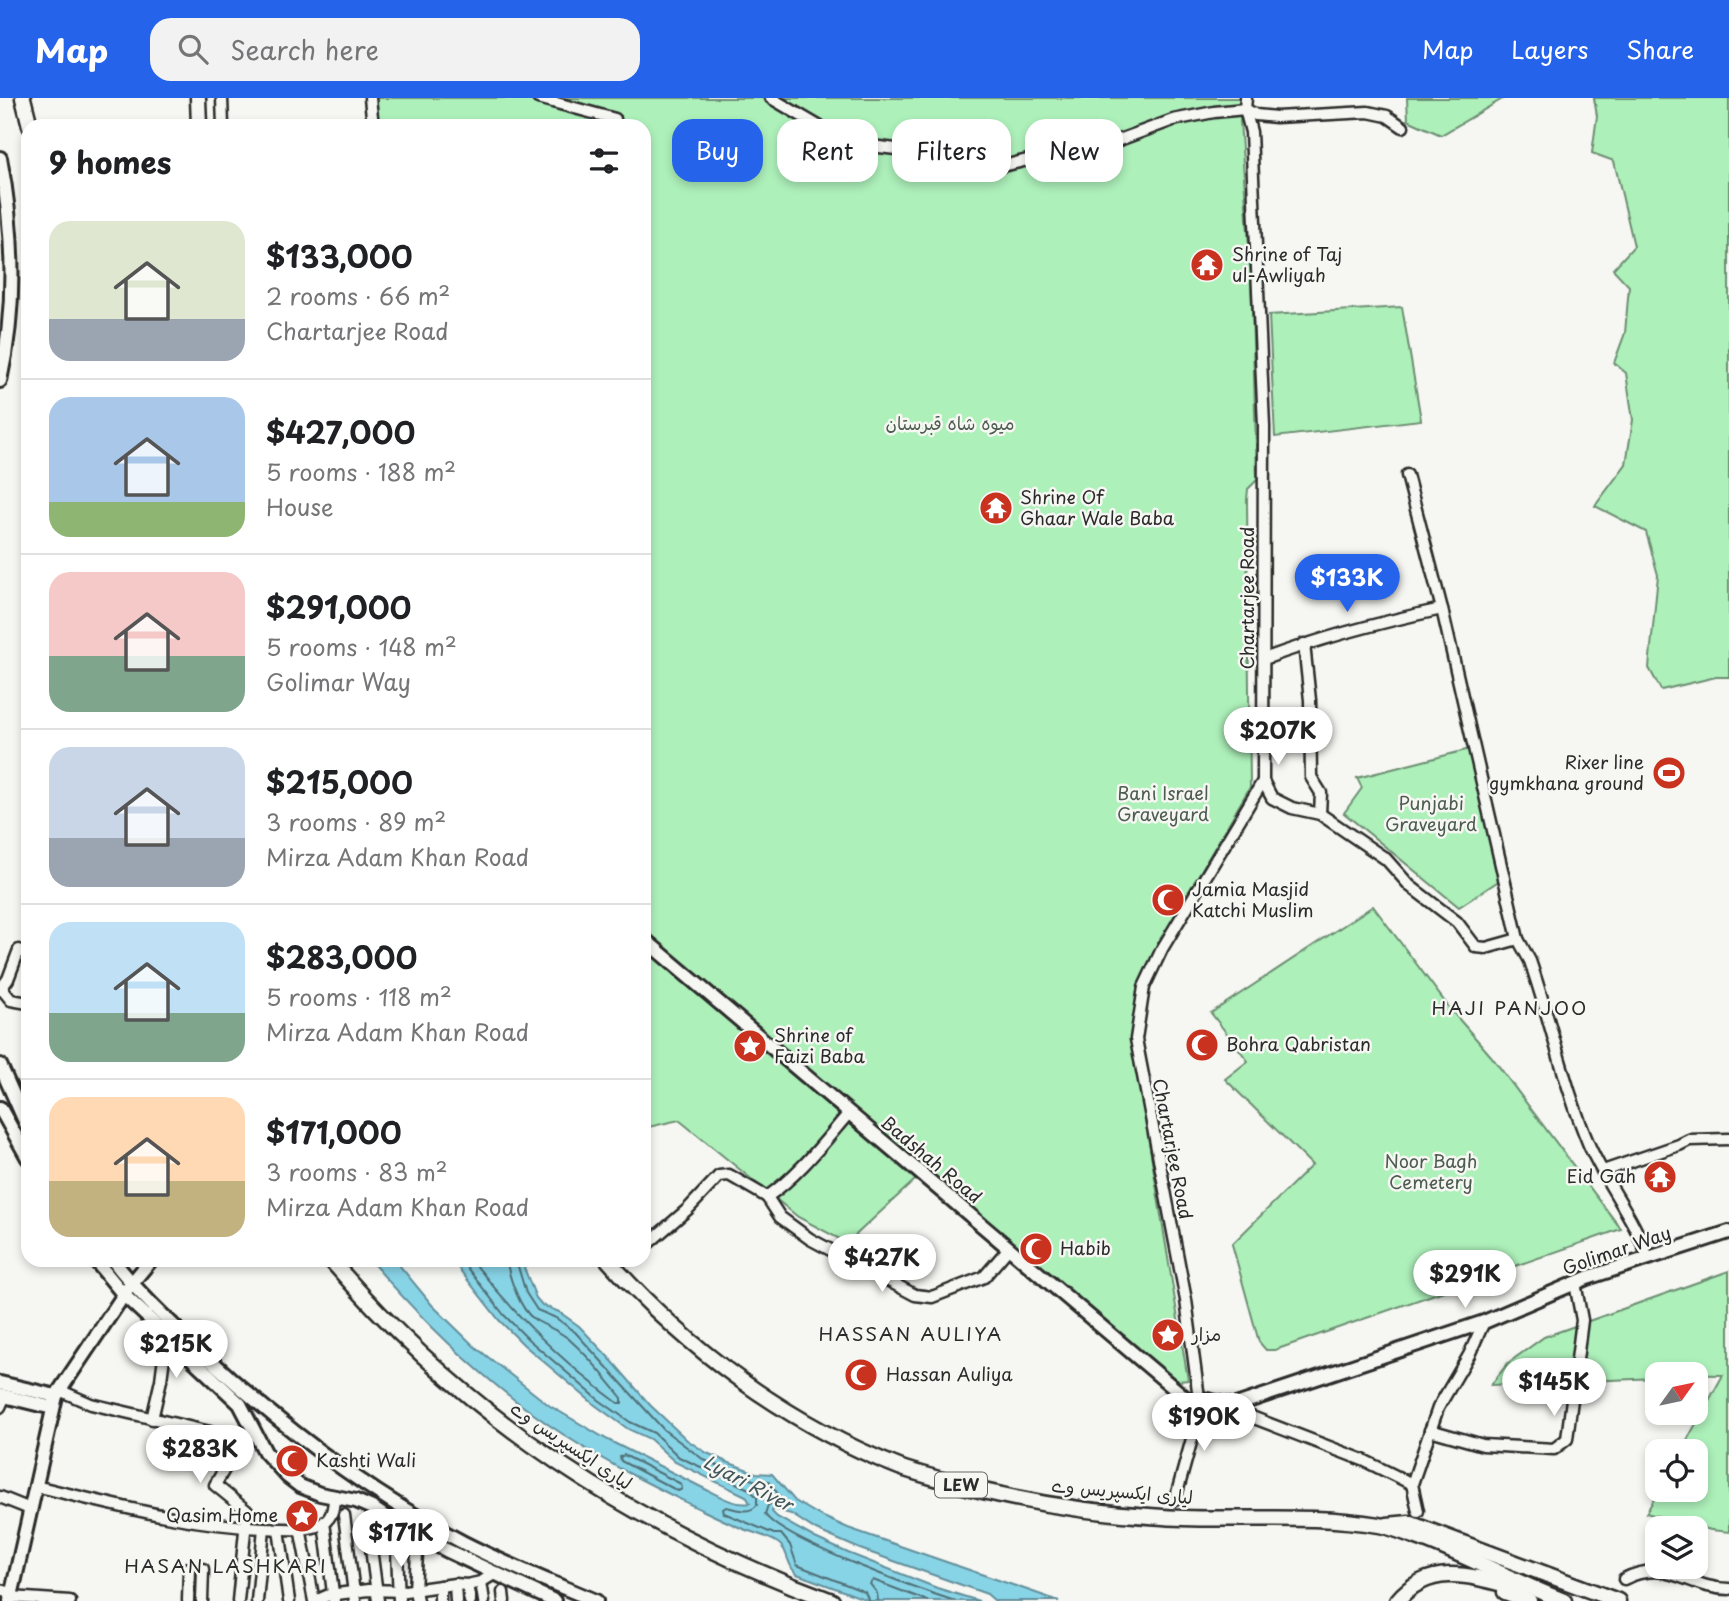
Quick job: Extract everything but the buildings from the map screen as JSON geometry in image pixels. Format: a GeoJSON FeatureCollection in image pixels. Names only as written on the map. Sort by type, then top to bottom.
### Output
{"type":"FeatureCollection","features":[{"type":"Feature","properties":{"kind":"highway"},"geometry":{"type":"LineString","coordinates":[[23,98],[28,119]]}},
{"type":"Feature","properties":{"kind":"highway"},"geometry":{"type":"LineString","coordinates":[[198,98],[199,119]]}},
{"type":"Feature","properties":{"kind":"highway","name":"لیاری ایکسپریس وے"},"geometry":{"type":"LineString","coordinates":[[337,1267],[386,1320],[433,1365],[482,1408],[537,1450],[593,1487],[682,1537],[743,1566],[832,1601]]}},
{"type":"Feature","properties":{"kind":"highway","name":"لیاری ایکسپریس وے"},"geometry":{"type":"LineString","coordinates":[[614,1267],[633,1289],[685,1337],[749,1385],[797,1417],[899,1467],[1004,1497],[1084,1511],[1166,1518],[1318,1518],[1382,1525],[1451,1549],[1559,1599]]}},
{"type":"Feature","properties":{"kind":"highway","name":"LEW"},"geometry":{"type":"LineString","coordinates":[[1382,1525],[1409,1523],[1619,1601]]}},
{"type":"Feature","properties":{"kind":"highway"},"geometry":{"type":"LineString","coordinates":[[1462,1574],[1529,1601]]}},
{"type":"Feature","properties":{"kind":"highway","name":"LEW"},"geometry":{"type":"LineString","coordinates":[[1397,1601],[1412,1586],[1427,1579],[1462,1574],[1559,1599]]}},
{"type":"Feature","properties":{"kind":"main road"},"geometry":{"type":"LineString","coordinates":[[0,158],[10,231],[11,285],[10,331],[0,381]]}},
{"type":"Feature","properties":{"kind":"main road","name":"Badshah Road"},"geometry":{"type":"LineString","coordinates":[[651,945],[1188,1400],[1201,1398]]}},
{"type":"Feature","properties":{"kind":"main road"},"geometry":{"type":"LineString","coordinates":[[0,1065],[21,1100]]}},
{"type":"Feature","properties":{"kind":"main road"},"geometry":{"type":"LineString","coordinates":[[0,1108],[21,1146]]}},
{"type":"Feature","properties":{"kind":"main road","name":"Golimar Way"},"geometry":{"type":"LineString","coordinates":[[1233,1406],[1484,1322],[1575,1283],[1729,1232]]}},
{"type":"Feature","properties":{"kind":"main road"},"geometry":{"type":"LineString","coordinates":[[103,1267],[231,1379],[367,1485],[464,1542],[596,1601]]}},
{"type":"Feature","properties":{"kind":"main road"},"geometry":{"type":"LineString","coordinates":[[116,1267],[127,1289],[167,1334],[240,1404],[265,1452],[286,1476],[300,1486],[320,1494],[356,1501],[372,1508],[396,1524],[494,1574],[530,1596],[554,1601]]}},
{"type":"Feature","properties":{"kind":"main road"},"geometry":{"type":"LineString","coordinates":[[8,1595],[56,1398],[127,1289],[145,1267]]}},
{"type":"Feature","properties":{"kind":"main road"},"geometry":{"type":"LineString","coordinates":[[0,1383],[56,1398]]}},
{"type":"Feature","properties":{"kind":"main road"},"geometry":{"type":"LineString","coordinates":[[2,1399],[56,1398]]}},
{"type":"Feature","properties":{"kind":"main road"},"geometry":{"type":"LineString","coordinates":[[1201,1398],[1233,1406]]}},
{"type":"Feature","properties":{"kind":"street"},"geometry":{"type":"LineString","coordinates":[[222,98],[223,119]]}},
{"type":"Feature","properties":{"kind":"street"},"geometry":{"type":"LineString","coordinates":[[370,98],[372,119]]}},
{"type":"Feature","properties":{"kind":"street"},"geometry":{"type":"LineString","coordinates":[[538,98],[615,119]]}},
{"type":"Feature","properties":{"kind":"street"},"geometry":{"type":"LineString","coordinates":[[771,98],[839,138],[973,167],[1007,165],[1070,150],[1103,146],[1173,120],[1245,109],[1256,115],[1276,117],[1368,112],[1387,116],[1403,127]]}},
{"type":"Feature","properties":{"kind":"street","name":"Chartarjee Road"},"geometry":{"type":"LineString","coordinates":[[1201,1398],[1186,1300],[1136,1039],[1144,987],[1162,949],[1263,780],[1264,426],[1251,132],[1245,109],[1246,98]]}},
{"type":"Feature","properties":{"kind":"street"},"geometry":{"type":"LineString","coordinates":[[1407,475],[1442,609],[1518,939],[1530,961],[1575,1108],[1590,1146],[1632,1220],[1648,1258]]}},
{"type":"Feature","properties":{"kind":"street"},"geometry":{"type":"LineString","coordinates":[[1264,659],[1366,625],[1442,609]]}},
{"type":"Feature","properties":{"kind":"street"},"geometry":{"type":"LineString","coordinates":[[1304,644],[1310,700],[1311,777],[1321,793],[1320,814]]}},
{"type":"Feature","properties":{"kind":"street"},"geometry":{"type":"LineString","coordinates":[[1263,780],[1272,798],[1292,808],[1320,814],[1386,859],[1410,886],[1457,922],[1476,947],[1486,948],[1518,939]]}},
{"type":"Feature","properties":{"kind":"street"},"geometry":{"type":"LineString","coordinates":[[19,950],[1,990],[11,1000],[21,1002]]}},
{"type":"Feature","properties":{"kind":"street"},"geometry":{"type":"LineString","coordinates":[[767,1197],[811,1157],[849,1113]]}},
{"type":"Feature","properties":{"kind":"street"},"geometry":{"type":"LineString","coordinates":[[1602,1171],[1689,1140],[1729,1139]]}},
{"type":"Feature","properties":{"kind":"street"},"geometry":{"type":"LineString","coordinates":[[651,1241],[719,1176],[729,1175],[767,1197],[780,1217],[810,1239],[915,1295],[932,1297],[984,1277],[1009,1248]]}},
{"type":"Feature","properties":{"kind":"street"},"geometry":{"type":"LineString","coordinates":[[1430,1430],[1483,1445],[1554,1449],[1567,1439],[1582,1320],[1575,1283]]}},
{"type":"Feature","properties":{"kind":"street"},"geometry":{"type":"LineString","coordinates":[[1418,1511],[1412,1484],[1430,1430],[1438,1408],[1469,1355],[1484,1322]]}},
{"type":"Feature","properties":{"kind":"street"},"geometry":{"type":"LineString","coordinates":[[152,1419],[167,1334]]}},
{"type":"Feature","properties":{"kind":"street"},"geometry":{"type":"LineString","coordinates":[[56,1398],[213,1433],[239,1444]]}},
{"type":"Feature","properties":{"kind":"street"},"geometry":{"type":"LineString","coordinates":[[1175,1500],[1201,1398]]}},
{"type":"Feature","properties":{"kind":"street"},"geometry":{"type":"LineString","coordinates":[[1233,1406],[1249,1416],[1363,1461],[1412,1484]]}},
{"type":"Feature","properties":{"kind":"street"},"geometry":{"type":"LineString","coordinates":[[238,1601],[247,1511],[215,1485],[239,1444],[253,1429]]}},
{"type":"Feature","properties":{"kind":"street"},"geometry":{"type":"LineString","coordinates":[[35,1486],[157,1516],[279,1529],[318,1526],[332,1514],[334,1496]]}},
{"type":"Feature","properties":{"kind":"street"},"geometry":{"type":"LineString","coordinates":[[0,1497],[30,1509]]}},
{"type":"Feature","properties":{"kind":"street"},"geometry":{"type":"LineString","coordinates":[[344,1515],[354,1597]]}},
{"type":"Feature","properties":{"kind":"street"},"geometry":{"type":"LineString","coordinates":[[324,1522],[334,1599]]}},
{"type":"Feature","properties":{"kind":"street"},"geometry":{"type":"LineString","coordinates":[[396,1524],[398,1596]]}},
{"type":"Feature","properties":{"kind":"street"},"geometry":{"type":"LineString","coordinates":[[368,1526],[378,1601]]}},
{"type":"Feature","properties":{"kind":"street"},"geometry":{"type":"LineString","coordinates":[[257,1601],[264,1528]]}},
{"type":"Feature","properties":{"kind":"street"},"geometry":{"type":"LineString","coordinates":[[300,1528],[314,1601],[329,1595],[334,1599],[354,1597],[377,1590],[398,1596],[416,1596],[440,1586],[481,1582],[494,1574]]}},
{"type":"Feature","properties":{"kind":"street"},"geometry":{"type":"LineString","coordinates":[[279,1529],[289,1601]]}},
{"type":"Feature","properties":{"kind":"street"},"geometry":{"type":"LineString","coordinates":[[416,1596],[418,1535]]}},
{"type":"Feature","properties":{"kind":"street"},"geometry":{"type":"LineString","coordinates":[[188,1601],[189,1569]]}},
{"type":"Feature","properties":{"kind":"street"},"geometry":{"type":"LineString","coordinates":[[202,1601],[203,1569]]}},
{"type":"Feature","properties":{"kind":"street"},"geometry":{"type":"LineString","coordinates":[[1624,1579],[1648,1570],[1684,1576],[1716,1589],[1729,1588]]}},
{"type":"Feature","properties":{"kind":"street"},"geometry":{"type":"LineString","coordinates":[[481,1582],[484,1601]]}},
{"type":"Feature","properties":{"kind":"street"},"geometry":{"type":"LineString","coordinates":[[455,1584],[456,1601]]}},
{"type":"Feature","properties":{"kind":"street"},"geometry":{"type":"LineString","coordinates":[[467,1585],[470,1601]]}},
{"type":"Feature","properties":{"kind":"street"},"geometry":{"type":"LineString","coordinates":[[440,1586],[440,1601]]}},
{"type":"Feature","properties":{"kind":"street"},"geometry":{"type":"LineString","coordinates":[[8,1595],[70,1601]]}},
{"type":"Feature","properties":{"kind":"green space","name":"میوہ شاہ قبرستان"},"geometry":{"type":"Polygon","coordinates":[[[372,98],[1243,98],[1240,121],[1251,274],[1257,480],[1248,489],[1247,500],[1250,787],[1156,948],[1142,985],[1132,1038],[1188,1380],[1178,1381],[916,1179],[847,1243],[798,1217],[679,1120],[651,1126],[651,119],[375,119],[372,98]]]}},
{"type":"Feature","properties":{"kind":"green space"},"geometry":{"type":"Polygon","coordinates":[[[1407,98],[1504,98],[1441,135],[1408,120],[1407,98]]]}},
{"type":"Feature","properties":{"kind":"green space"},"geometry":{"type":"Polygon","coordinates":[[[1594,98],[1729,98],[1729,677],[1716,677],[1661,690],[1649,668],[1658,575],[1646,532],[1595,506],[1626,464],[1633,420],[1626,373],[1614,363],[1625,333],[1629,286],[1613,269],[1634,246],[1614,161],[1592,153],[1597,116],[1594,98]]]}},
{"type":"Feature","properties":{"kind":"green space"},"geometry":{"type":"Polygon","coordinates":[[[1402,307],[1421,420],[1275,437],[1269,315],[1402,307]]]}},
{"type":"Feature","properties":{"kind":"green space","name":"Punjabi Graveyard"},"geometry":{"type":"Polygon","coordinates":[[[1474,748],[1503,878],[1459,907],[1344,813],[1362,788],[1357,778],[1474,748]]]}},
{"type":"Feature","properties":{"kind":"green space","name":"Noor Bagh Cemetery"},"geometry":{"type":"Polygon","coordinates":[[[1373,906],[1451,1010],[1491,1056],[1621,1229],[1275,1350],[1266,1350],[1259,1342],[1232,1244],[1312,1165],[1225,1079],[1248,1061],[1211,1013],[1373,906]]]}},
{"type":"Feature","properties":{"kind":"green space"},"geometry":{"type":"Polygon","coordinates":[[[1729,1271],[1729,1532],[1708,1529],[1708,1516],[1657,1516],[1646,1513],[1652,1502],[1708,1502],[1708,1439],[1688,1439],[1695,1425],[1708,1425],[1708,1402],[1723,1375],[1708,1375],[1708,1362],[1645,1362],[1645,1379],[1491,1385],[1508,1363],[1544,1337],[1729,1271]]]}},
{"type":"Feature","properties":{"kind":"water","name":"Lyari River"},"geometry":{"type":"Polygon","coordinates":[[[376,1267],[401,1267],[432,1305],[474,1346],[550,1406],[608,1440],[721,1497],[733,1502],[750,1503],[746,1496],[675,1462],[650,1439],[628,1429],[595,1405],[524,1345],[499,1320],[457,1267],[524,1267],[536,1298],[542,1305],[559,1312],[579,1326],[650,1405],[687,1440],[707,1453],[756,1473],[772,1474],[795,1501],[848,1528],[1059,1601],[995,1601],[987,1594],[860,1549],[816,1530],[791,1514],[773,1509],[772,1512],[777,1517],[848,1553],[937,1588],[979,1601],[870,1601],[797,1574],[778,1543],[638,1478],[561,1433],[461,1355],[376,1267]]]}},
{"type":"Feature","properties":{"kind":"place","name":"Shrine of Taj ul-Awliyah"},"geometry":{"type":"Point","coordinates":[1207,265]}},
{"type":"Feature","properties":{"kind":"place","name":"Shrine Of Ghaar Wale Baba"},"geometry":{"type":"Point","coordinates":[996,508]}},
{"type":"Feature","properties":{"kind":"place","name":"Rixer line gymkhana ground"},"geometry":{"type":"Point","coordinates":[1669,773]}},
{"type":"Feature","properties":{"kind":"place","name":"Jamia Masjid Katchi Muslim"},"geometry":{"type":"Point","coordinates":[1168,900]}},
{"type":"Feature","properties":{"kind":"place","name":"Bohra Qabristan"},"geometry":{"type":"Point","coordinates":[1202,1045]}},
{"type":"Feature","properties":{"kind":"place","name":"Shrine of Faizi Baba"},"geometry":{"type":"Point","coordinates":[750,1046]}},
{"type":"Feature","properties":{"kind":"place","name":"Eid Gah"},"geometry":{"type":"Point","coordinates":[1660,1177]}},
{"type":"Feature","properties":{"kind":"place","name":"Habib"},"geometry":{"type":"Point","coordinates":[1036,1249]}},
{"type":"Feature","properties":{"kind":"place","name":"مزار"},"geometry":{"type":"Point","coordinates":[1168,1335]}},
{"type":"Feature","properties":{"kind":"place","name":"Hassan Auliya"},"geometry":{"type":"Point","coordinates":[861,1375]}},
{"type":"Feature","properties":{"kind":"place","name":"Kashti Wali"},"geometry":{"type":"Point","coordinates":[292,1461]}},
{"type":"Feature","properties":{"kind":"place","name":"Qasim Home"},"geometry":{"type":"Point","coordinates":[302,1516]}},
{"type":"Feature","properties":{"kind":"district","name":"HAJI PANJOO"},"geometry":{"type":"Point","coordinates":[1510,1008]}},
{"type":"Feature","properties":{"kind":"district","name":"HASSAN AULIYA"},"geometry":{"type":"Point","coordinates":[911,1334]}},
{"type":"Feature","properties":{"kind":"district","name":"HASAN LASHKARI"},"geometry":{"type":"Point","coordinates":[226,1566]}},
{"type":"Feature","properties":{"kind":"park label","name":"Bani Israel Graveyard"},"geometry":{"type":"Point","coordinates":[1163,804]}}]}
